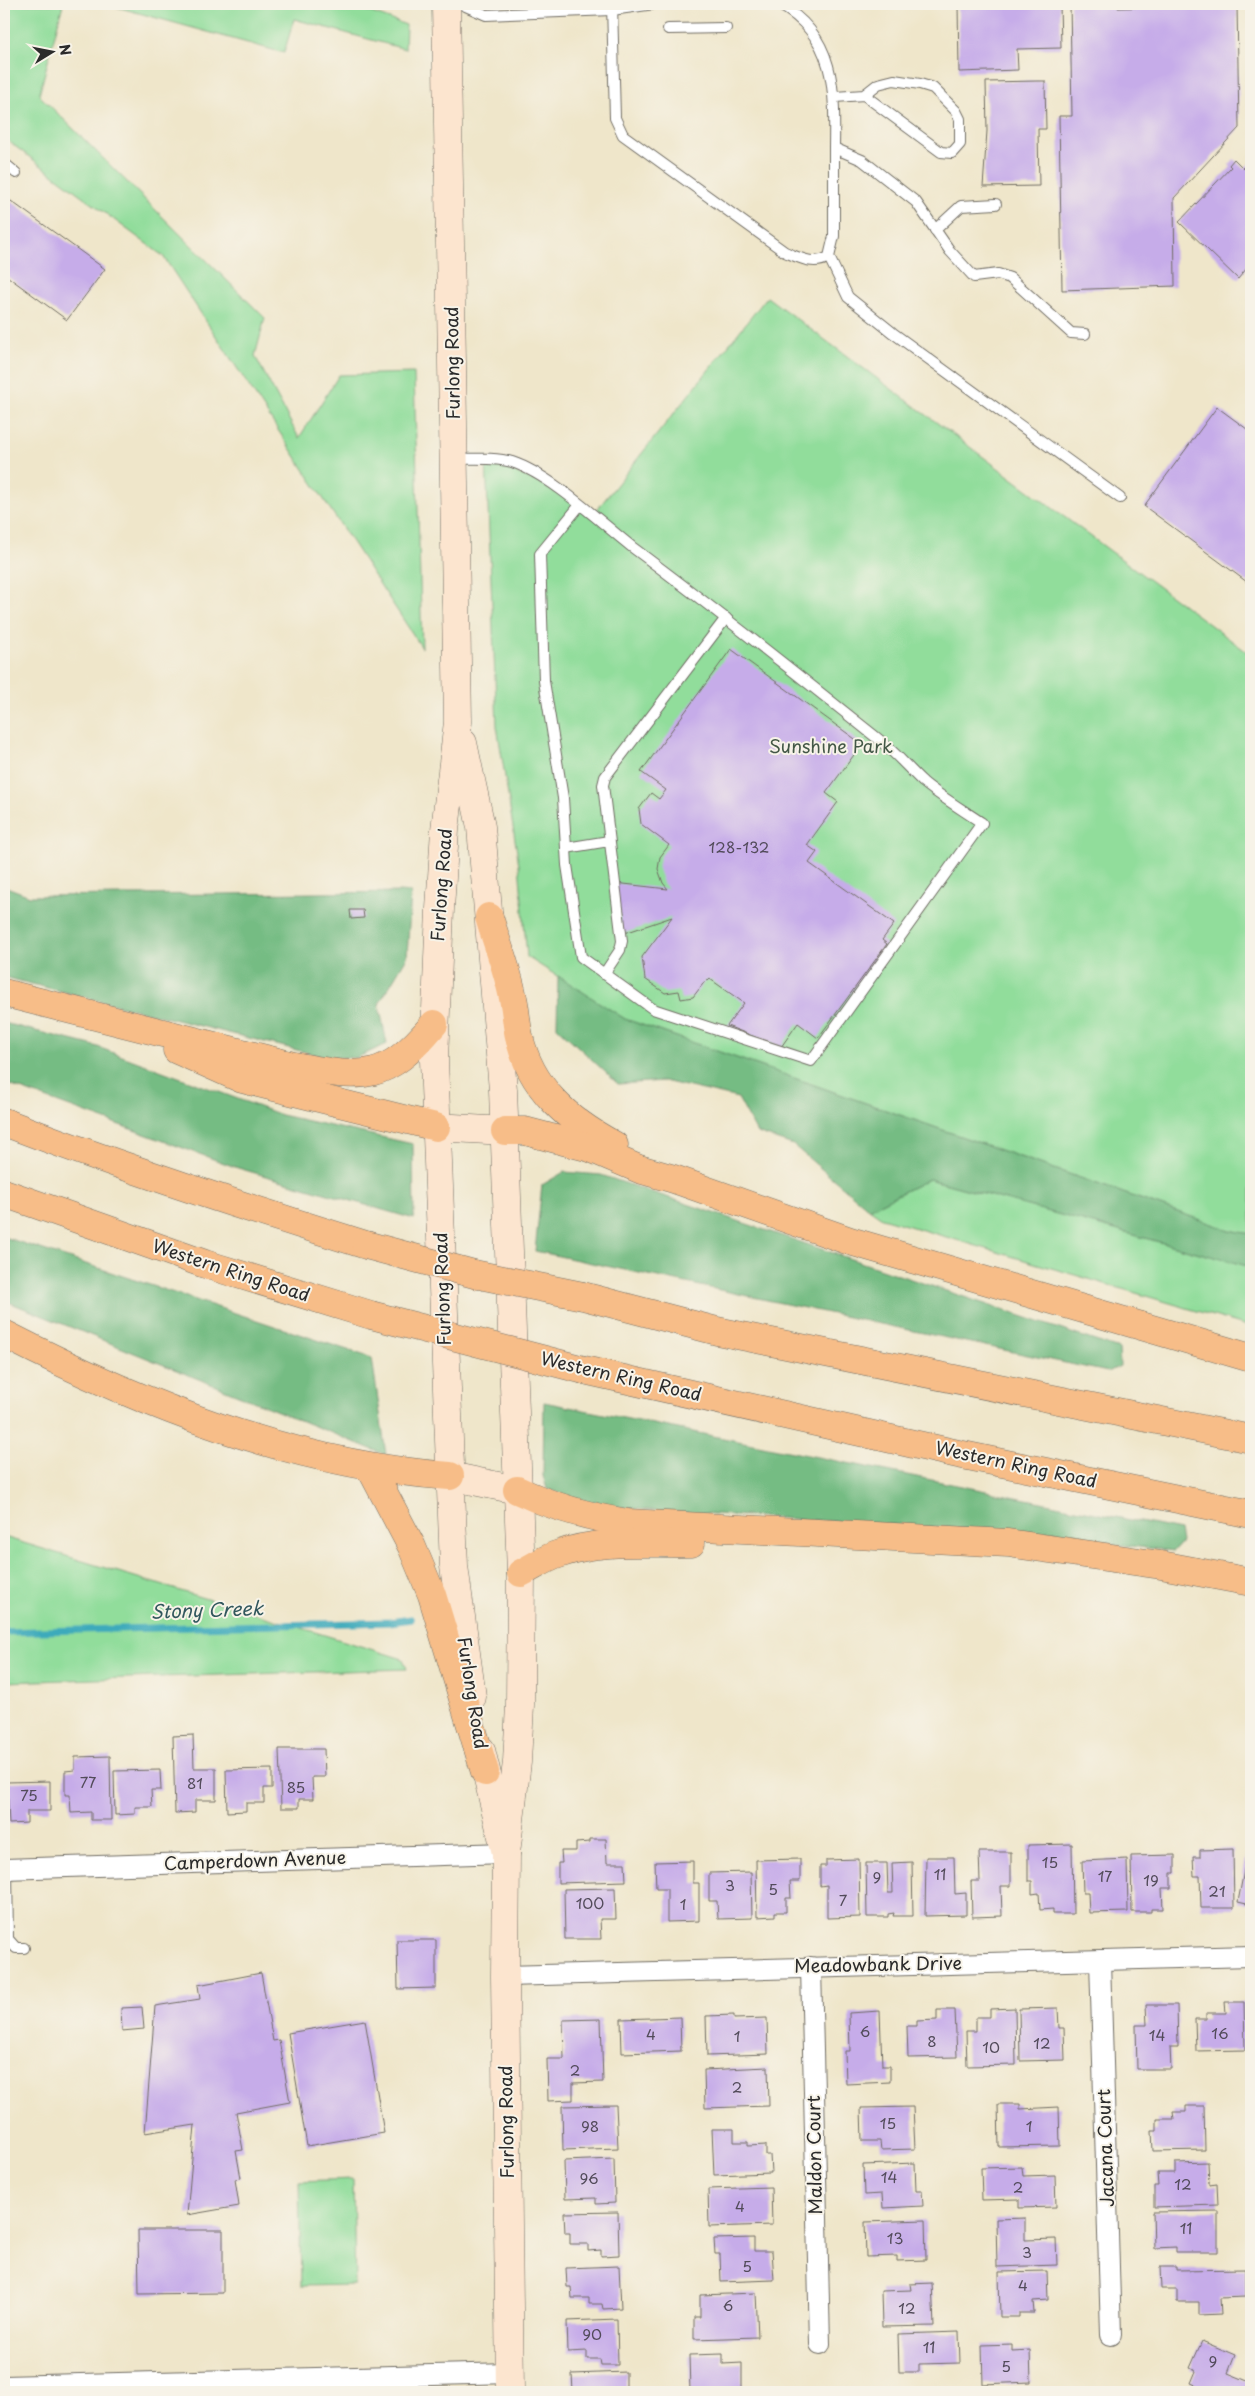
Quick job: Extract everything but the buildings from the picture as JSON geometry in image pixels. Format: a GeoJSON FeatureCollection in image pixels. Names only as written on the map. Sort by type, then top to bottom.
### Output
{"type":"FeatureCollection","features":[{"type":"Feature","properties":{"kind":"highway"},"geometry":{"type":"LineString","coordinates":[[489,918],[513,997],[519,1037],[525,1056],[539,1085],[564,1112],[592,1133],[644,1160],[674,1179]]}},
{"type":"Feature","properties":{"kind":"highway"},"geometry":{"type":"LineString","coordinates":[[4,993],[294,1066],[343,1075],[364,1074],[390,1065],[417,1044],[434,1024]]}},
{"type":"Feature","properties":{"kind":"highway"},"geometry":{"type":"LineString","coordinates":[[100,1017],[242,1079],[436,1127]]}},
{"type":"Feature","properties":{"kind":"highway"},"geometry":{"type":"LineString","coordinates":[[4,1122],[113,1164],[222,1200],[366,1244],[474,1274],[583,1296],[717,1331],[1251,1439]]}},
{"type":"Feature","properties":{"kind":"highway"},"geometry":{"type":"LineString","coordinates":[[504,1131],[525,1131],[590,1148],[639,1169],[674,1179],[850,1241],[1251,1358]]}},
{"type":"Feature","properties":{"kind":"highway","name":"Western Ring Road"},"geometry":{"type":"LineString","coordinates":[[4,1193],[205,1264],[371,1315],[584,1370],[968,1456],[1251,1514]]}},
{"type":"Feature","properties":{"kind":"highway"},"geometry":{"type":"LineString","coordinates":[[4,1334],[127,1391],[228,1430],[290,1449],[370,1468],[450,1476]]}},
{"type":"Feature","properties":{"kind":"highway"},"geometry":{"type":"LineString","coordinates":[[370,1468],[412,1547],[432,1595],[485,1772]]}},
{"type":"Feature","properties":{"kind":"highway"},"geometry":{"type":"LineString","coordinates":[[517,1490],[541,1502],[581,1515],[628,1523],[1008,1543],[1161,1565],[1251,1582]]}},
{"type":"Feature","properties":{"kind":"highway"},"geometry":{"type":"LineString","coordinates":[[521,1573],[559,1554],[606,1544],[888,1538]]}},
{"type":"Feature","properties":{"kind":"main road","name":"Furlong Road"},"geometry":{"type":"LineString","coordinates":[[446,4],[458,722],[446,830],[434,1024],[436,1127],[454,1566],[459,1613],[485,1772],[506,1853]]}},
{"type":"Feature","properties":{"kind":"main road","name":"Furlong Road"},"geometry":{"type":"LineString","coordinates":[[458,722],[481,827],[489,918],[504,1131],[521,1573],[520,1715],[517,1762],[506,1853],[505,1976],[510,2382]]}},
{"type":"Feature","properties":{"kind":"main road"},"geometry":{"type":"LineString","coordinates":[[436,1127],[504,1131]]}},
{"type":"Feature","properties":{"kind":"main road"},"geometry":{"type":"LineString","coordinates":[[450,1476],[517,1490]]}},
{"type":"Feature","properties":{"kind":"street","name":"Camperdown Avenue"},"geometry":{"type":"LineString","coordinates":[[6,1869],[506,1853]]}},
{"type":"Feature","properties":{"kind":"street","name":"Meadowbank Drive"},"geometry":{"type":"LineString","coordinates":[[505,1976],[1251,1956]]}},
{"type":"Feature","properties":{"kind":"street","name":"Jacana Court"},"geometry":{"type":"LineString","coordinates":[[1100,1960],[1111,2335]]}},
{"type":"Feature","properties":{"kind":"street","name":"Maldon Court"},"geometry":{"type":"LineString","coordinates":[[811,1967],[820,2344]]}},
{"type":"Feature","properties":{"kind":"street"},"geometry":{"type":"LineString","coordinates":[[4,2386],[510,2382]]}},
{"type":"Feature","properties":{"kind":"lane"},"geometry":{"type":"LineString","coordinates":[[461,4],[486,16],[654,4]]}},
{"type":"Feature","properties":{"kind":"lane"},"geometry":{"type":"LineString","coordinates":[[778,4],[788,9],[813,34],[832,74],[835,97],[834,236],[829,257],[848,297],[893,333],[1120,498]]}},
{"type":"Feature","properties":{"kind":"lane"},"geometry":{"type":"LineString","coordinates":[[612,7],[615,118],[623,135],[785,252],[808,261],[821,261],[829,257]]}},
{"type":"Feature","properties":{"kind":"lane"},"geometry":{"type":"LineString","coordinates":[[668,29],[726,28]]}},
{"type":"Feature","properties":{"kind":"lane"},"geometry":{"type":"LineString","coordinates":[[835,97],[864,95],[878,84],[894,80],[933,88],[956,112],[960,119],[960,144],[952,153],[941,152],[864,95]]}},
{"type":"Feature","properties":{"kind":"lane"},"geometry":{"type":"LineString","coordinates":[[834,148],[862,160],[916,202],[950,251],[974,277],[998,274],[1010,278],[1071,333],[1085,334]]}},
{"type":"Feature","properties":{"kind":"lane"},"geometry":{"type":"LineString","coordinates":[[4,163],[16,173]]}},
{"type":"Feature","properties":{"kind":"lane"},"geometry":{"type":"LineString","coordinates":[[936,230],[961,206],[996,204]]}},
{"type":"Feature","properties":{"kind":"lane"},"geometry":{"type":"LineString","coordinates":[[454,459],[510,462],[524,467],[580,505],[890,748],[924,783],[982,823],[811,1061],[653,1009],[581,957],[566,848],[563,798],[544,681],[540,554],[580,505]]}},
{"type":"Feature","properties":{"kind":"lane"},"geometry":{"type":"LineString","coordinates":[[604,974],[620,950],[622,941],[603,785],[605,778],[726,618]]}},
{"type":"Feature","properties":{"kind":"lane"},"geometry":{"type":"LineString","coordinates":[[566,848],[610,841]]}},
{"type":"Feature","properties":{"kind":"lane"},"geometry":{"type":"LineString","coordinates":[[6,1869],[8,1939],[16,1948],[24,1948]]}},
{"type":"Feature","properties":{"kind":"green space"},"geometry":{"type":"Polygon","coordinates":[[[4,4],[63,4],[39,95],[265,318],[255,356],[299,438],[339,375],[414,373],[422,648],[163,256],[4,138],[4,4]]]}},
{"type":"Feature","properties":{"kind":"green space"},"geometry":{"type":"Polygon","coordinates":[[[106,4],[348,4],[406,25],[405,49],[294,19],[284,53],[106,4]]]}},
{"type":"Feature","properties":{"kind":"green space","name":"Sunshine Park"},"geometry":{"type":"Polygon","coordinates":[[[767,297],[1251,655],[1251,1234],[1229,1230],[625,1019],[527,957],[519,865],[497,726],[486,460],[565,493],[591,517],[767,297]]]}},
{"type":"Feature","properties":{"kind":"green space"},"geometry":{"type":"Polygon","coordinates":[[[4,886],[30,896],[411,892],[407,957],[379,1004],[387,1044],[356,1058],[325,1057],[4,977],[4,886]]]}},
{"type":"Feature","properties":{"kind":"green space"},"geometry":{"type":"Polygon","coordinates":[[[558,976],[625,1019],[1229,1230],[1251,1234],[1251,1267],[929,1179],[869,1209],[793,1145],[757,1133],[738,1098],[664,1081],[618,1084],[557,1027],[558,976]]]}},
{"type":"Feature","properties":{"kind":"green space"},"geometry":{"type":"Polygon","coordinates":[[[4,1023],[95,1046],[281,1115],[413,1144],[414,1219],[238,1168],[4,1083],[4,1023]]]}},
{"type":"Feature","properties":{"kind":"green space"},"geometry":{"type":"Polygon","coordinates":[[[564,1172],[601,1175],[1119,1349],[1120,1366],[1108,1372],[535,1251],[542,1185],[564,1172]]]}},
{"type":"Feature","properties":{"kind":"green space"},"geometry":{"type":"Polygon","coordinates":[[[929,1179],[1251,1267],[1251,1327],[882,1218],[869,1209],[929,1179]]]}},
{"type":"Feature","properties":{"kind":"green space"},"geometry":{"type":"Polygon","coordinates":[[[4,1237],[372,1358],[386,1455],[11,1303],[4,1299],[4,1237]]]}},
{"type":"Feature","properties":{"kind":"green space"},"geometry":{"type":"Polygon","coordinates":[[[544,1402],[1180,1530],[1182,1542],[1174,1551],[1009,1532],[632,1509],[578,1499],[547,1489],[543,1476],[544,1402]]]}},
{"type":"Feature","properties":{"kind":"green space"},"geometry":{"type":"Polygon","coordinates":[[[4,1537],[403,1659],[407,1669],[4,1682],[4,1537]]]}},
{"type":"Feature","properties":{"kind":"green space"},"geometry":{"type":"Polygon","coordinates":[[[353,2179],[355,2285],[301,2286],[299,2181],[353,2179]]]}},
{"type":"Feature","properties":{"kind":"waterway","name":"Stony Creek"},"geometry":{"type":"LineString","coordinates":[[4,1632],[390,1622],[411,1619]]}}]}
